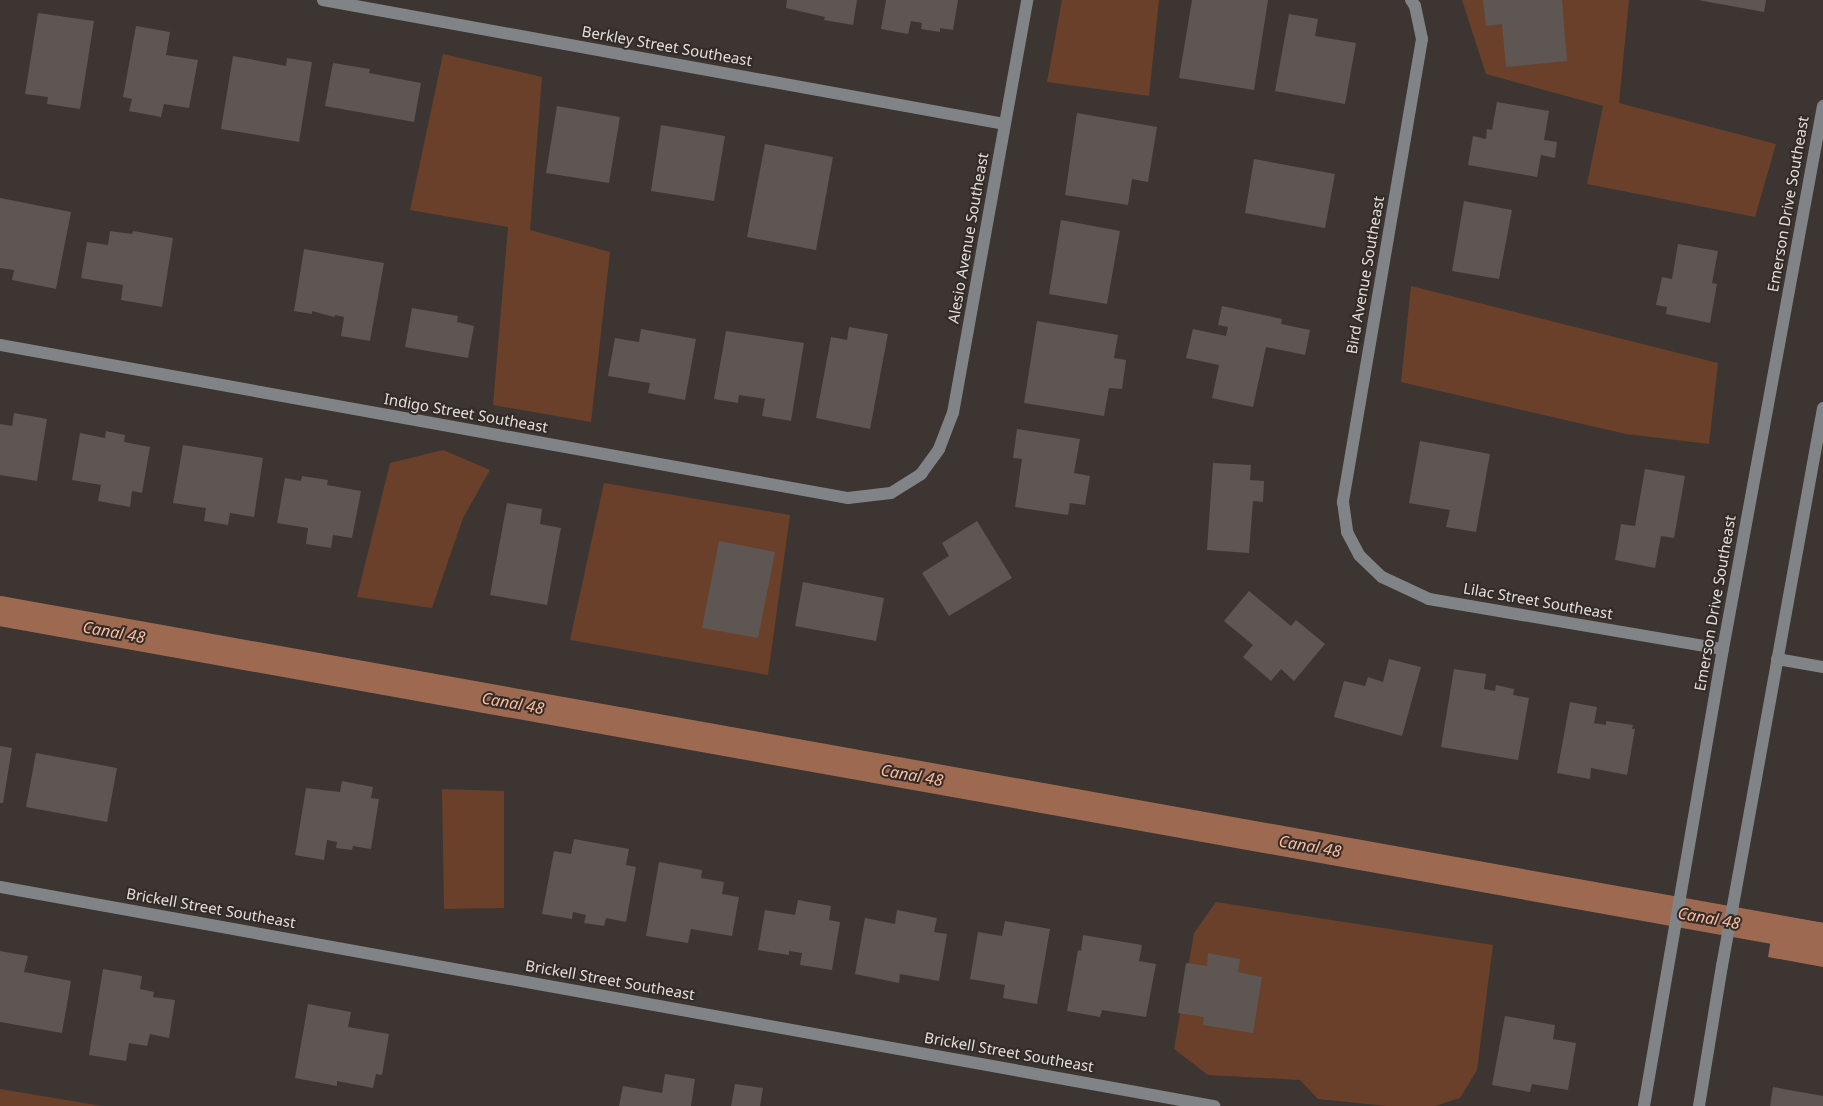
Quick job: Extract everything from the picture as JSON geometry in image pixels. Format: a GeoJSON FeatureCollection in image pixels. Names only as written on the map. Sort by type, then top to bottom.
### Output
{"type":"FeatureCollection","features":[{"type":"Feature","properties":{"kind":"street","name":"Berkley Street Southeast"},"geometry":{"type":"LineString","coordinates":[[323,0],[1004,124]]}},
{"type":"Feature","properties":{"kind":"street","name":"Alesio Avenue Southeast"},"geometry":{"type":"LineString","coordinates":[[921,474],[939,449],[953,413],[1027,0]]}},
{"type":"Feature","properties":{"kind":"street","name":"Bird Avenue Southeast"},"geometry":{"type":"LineString","coordinates":[[1358,555],[1348,532],[1343,502],[1422,39],[1415,6],[1411,0]]}},
{"type":"Feature","properties":{"kind":"street","name":"Emerson Drive Southeast"},"geometry":{"type":"LineString","coordinates":[[1644,1106],[1723,649],[1823,106]]}},
{"type":"Feature","properties":{"kind":"street","name":"Indigo Street Southeast"},"geometry":{"type":"LineString","coordinates":[[0,345],[848,498],[891,494],[921,474]]}},
{"type":"Feature","properties":{"kind":"street"},"geometry":{"type":"LineString","coordinates":[[1699,1106],[1722,966],[1823,408]]}},
{"type":"Feature","properties":{"kind":"street","name":"Lilac Street Southeast"},"geometry":{"type":"LineString","coordinates":[[1358,555],[1382,577],[1429,599],[1723,649]]}},
{"type":"Feature","properties":{"kind":"street"},"geometry":{"type":"LineString","coordinates":[[1777,659],[1823,667]]}},
{"type":"Feature","properties":{"kind":"street","name":"Brickell Street Southeast"},"geometry":{"type":"LineString","coordinates":[[0,887],[1214,1106]]}},
{"type":"Feature","properties":{"kind":"shaded area"},"geometry":{"type":"Polygon","coordinates":[[[1062,0],[1159,0],[1149,96],[1047,82],[1062,0]]]}},
{"type":"Feature","properties":{"kind":"shaded area"},"geometry":{"type":"Polygon","coordinates":[[[1462,0],[1629,0],[1619,103],[1776,144],[1755,217],[1587,184],[1603,106],[1486,74],[1462,0]]]}},
{"type":"Feature","properties":{"kind":"shaded area"},"geometry":{"type":"Polygon","coordinates":[[[443,54],[542,77],[530,230],[610,252],[591,422],[493,405],[508,227],[410,210],[443,54]]]}},
{"type":"Feature","properties":{"kind":"shaded area"},"geometry":{"type":"Polygon","coordinates":[[[1411,286],[1718,363],[1709,444],[1626,434],[1401,382],[1411,286]]]}},
{"type":"Feature","properties":{"kind":"shaded area"},"geometry":{"type":"Polygon","coordinates":[[[443,450],[490,470],[463,518],[432,608],[357,597],[390,463],[443,450]]]}},
{"type":"Feature","properties":{"kind":"shaded area"},"geometry":{"type":"Polygon","coordinates":[[[604,483],[790,515],[768,675],[570,640],[604,483]]]}},
{"type":"Feature","properties":{"kind":"shaded area"},"geometry":{"type":"Polygon","coordinates":[[[442,789],[504,791],[504,908],[444,909],[442,789]]]}},
{"type":"Feature","properties":{"kind":"shaded area"},"geometry":{"type":"Polygon","coordinates":[[[1216,902],[1493,945],[1477,1070],[1460,1098],[1435,1106],[1387,1106],[1318,1099],[1300,1080],[1208,1075],[1174,1049],[1194,933],[1216,902]]]}},
{"type":"Feature","properties":{"kind":"shaded area"},"geometry":{"type":"Polygon","coordinates":[[[1775,915],[1823,923],[1823,967],[1768,957],[1775,915]]]}},
{"type":"Feature","properties":{"kind":"shaded area"},"geometry":{"type":"Polygon","coordinates":[[[0,1089],[102,1106],[0,1106],[0,1089]]]}},
{"type":"Feature","properties":{"kind":"building"},"geometry":{"type":"Polygon","coordinates":[[[787,0],[857,0],[853,25],[824,20],[825,17],[786,8],[787,0]]]}},
{"type":"Feature","properties":{"kind":"building"},"geometry":{"type":"Polygon","coordinates":[[[886,0],[958,0],[953,30],[940,28],[940,32],[921,29],[922,23],[911,21],[908,34],[881,29],[886,0]]]}},
{"type":"Feature","properties":{"kind":"building"},"geometry":{"type":"Polygon","coordinates":[[[1192,0],[1268,0],[1254,90],[1179,78],[1192,0]]]}},
{"type":"Feature","properties":{"kind":"building"},"geometry":{"type":"Polygon","coordinates":[[[1483,0],[1562,0],[1567,61],[1506,67],[1502,24],[1486,26],[1483,0]]]}},
{"type":"Feature","properties":{"kind":"building"},"geometry":{"type":"Polygon","coordinates":[[[1698,0],[1766,0],[1764,12],[1698,0]]]}},
{"type":"Feature","properties":{"kind":"building"},"geometry":{"type":"Polygon","coordinates":[[[38,13],[94,21],[80,109],[47,104],[48,97],[25,94],[38,13]]]}},
{"type":"Feature","properties":{"kind":"building"},"geometry":{"type":"Polygon","coordinates":[[[1289,14],[1318,19],[1315,36],[1356,43],[1345,104],[1275,91],[1289,14]]]}},
{"type":"Feature","properties":{"kind":"building"},"geometry":{"type":"Polygon","coordinates":[[[136,26],[170,32],[166,55],[198,60],[189,108],[164,104],[161,117],[129,111],[132,99],[123,97],[136,26]]]}},
{"type":"Feature","properties":{"kind":"building"},"geometry":{"type":"Polygon","coordinates":[[[233,56],[286,66],[287,58],[312,62],[299,142],[221,129],[233,56]]]}},
{"type":"Feature","properties":{"kind":"building"},"geometry":{"type":"Polygon","coordinates":[[[333,63],[370,69],[369,73],[421,83],[414,122],[325,106],[333,63]]]}},
{"type":"Feature","properties":{"kind":"building"},"geometry":{"type":"Polygon","coordinates":[[[1497,102],[1549,111],[1544,140],[1557,142],[1555,158],[1541,155],[1537,177],[1468,165],[1473,136],[1486,139],[1487,129],[1492,130],[1497,102]]]}},
{"type":"Feature","properties":{"kind":"building"},"geometry":{"type":"Polygon","coordinates":[[[557,106],[620,117],[609,183],[546,173],[557,106]]]}},
{"type":"Feature","properties":{"kind":"building"},"geometry":{"type":"Polygon","coordinates":[[[1077,113],[1157,127],[1148,182],[1132,179],[1128,205],[1065,195],[1077,113]]]}},
{"type":"Feature","properties":{"kind":"building"},"geometry":{"type":"Polygon","coordinates":[[[661,125],[725,136],[714,201],[651,191],[661,125]]]}},
{"type":"Feature","properties":{"kind":"building"},"geometry":{"type":"Polygon","coordinates":[[[765,144],[833,157],[816,250],[747,237],[765,144]]]}},
{"type":"Feature","properties":{"kind":"building"},"geometry":{"type":"Polygon","coordinates":[[[1254,159],[1335,174],[1325,228],[1245,213],[1254,159]]]}},
{"type":"Feature","properties":{"kind":"building"},"geometry":{"type":"Polygon","coordinates":[[[0,198],[71,212],[56,289],[12,280],[14,270],[0,268],[0,198]]]}},
{"type":"Feature","properties":{"kind":"building"},"geometry":{"type":"Polygon","coordinates":[[[1464,201],[1512,210],[1499,279],[1452,271],[1464,201]]]}},
{"type":"Feature","properties":{"kind":"building"},"geometry":{"type":"Polygon","coordinates":[[[1061,220],[1120,231],[1107,304],[1049,294],[1061,220]]]}},
{"type":"Feature","properties":{"kind":"building"},"geometry":{"type":"Polygon","coordinates":[[[110,231],[132,234],[133,231],[173,238],[162,307],[121,300],[123,285],[81,278],[87,242],[108,245],[110,231]]]}},
{"type":"Feature","properties":{"kind":"building"},"geometry":{"type":"Polygon","coordinates":[[[1678,244],[1718,251],[1712,283],[1717,284],[1710,323],[1666,314],[1667,307],[1656,305],[1662,277],[1672,279],[1678,244]]]}},
{"type":"Feature","properties":{"kind":"building"},"geometry":{"type":"Polygon","coordinates":[[[304,249],[384,263],[370,341],[341,336],[344,317],[335,315],[334,317],[312,311],[312,314],[294,311],[304,249]]]}},
{"type":"Feature","properties":{"kind":"building"},"geometry":{"type":"Polygon","coordinates":[[[1222,306],[1282,319],[1281,324],[1310,330],[1305,355],[1266,347],[1253,407],[1212,398],[1219,365],[1186,358],[1193,329],[1226,336],[1228,327],[1218,325],[1222,306]]]}},
{"type":"Feature","properties":{"kind":"building"},"geometry":{"type":"Polygon","coordinates":[[[412,308],[458,316],[457,322],[474,326],[468,358],[405,347],[412,308]]]}},
{"type":"Feature","properties":{"kind":"building"},"geometry":{"type":"Polygon","coordinates":[[[1037,321],[1118,335],[1114,358],[1126,360],[1122,389],[1109,388],[1104,416],[1024,403],[1037,321]]]}},
{"type":"Feature","properties":{"kind":"building"},"geometry":{"type":"Polygon","coordinates":[[[849,327],[888,334],[870,429],[816,418],[831,337],[847,340],[849,327]]]}},
{"type":"Feature","properties":{"kind":"building"},"geometry":{"type":"Polygon","coordinates":[[[641,329],[696,339],[685,400],[648,393],[650,383],[608,376],[615,338],[639,342],[641,329]]]}},
{"type":"Feature","properties":{"kind":"building"},"geometry":{"type":"Polygon","coordinates":[[[726,331],[804,343],[791,421],[762,416],[765,399],[739,395],[738,403],[714,399],[726,331]]]}},
{"type":"Feature","properties":{"kind":"building"},"geometry":{"type":"Polygon","coordinates":[[[14,413],[47,419],[37,481],[0,475],[0,424],[12,426],[14,413]]]}},
{"type":"Feature","properties":{"kind":"building"},"geometry":{"type":"Polygon","coordinates":[[[1017,429],[1080,439],[1074,473],[1090,476],[1085,505],[1070,503],[1068,515],[1015,507],[1022,459],[1013,458],[1017,429]]]}},
{"type":"Feature","properties":{"kind":"building"},"geometry":{"type":"Polygon","coordinates":[[[106,431],[125,435],[124,442],[150,447],[142,493],[132,491],[130,507],[98,501],[101,485],[72,480],[80,433],[105,438],[106,431]]]}},
{"type":"Feature","properties":{"kind":"building"},"geometry":{"type":"Polygon","coordinates":[[[1420,441],[1490,454],[1476,532],[1446,527],[1450,510],[1409,503],[1420,441]]]}},
{"type":"Feature","properties":{"kind":"building"},"geometry":{"type":"Polygon","coordinates":[[[183,445],[263,458],[254,517],[230,513],[228,525],[204,521],[206,508],[173,503],[183,445]]]}},
{"type":"Feature","properties":{"kind":"building"},"geometry":{"type":"Polygon","coordinates":[[[1213,463],[1251,465],[1250,480],[1264,481],[1263,502],[1253,501],[1249,553],[1207,550],[1213,463]]]}},
{"type":"Feature","properties":{"kind":"building"},"geometry":{"type":"Polygon","coordinates":[[[1645,469],[1685,476],[1674,538],[1661,536],[1655,568],[1615,560],[1621,524],[1635,526],[1645,469]]]}},
{"type":"Feature","properties":{"kind":"building"},"geometry":{"type":"Polygon","coordinates":[[[302,476],[328,480],[327,485],[361,491],[352,538],[333,535],[331,548],[306,544],[308,528],[277,523],[285,478],[301,481],[302,476]]]}},
{"type":"Feature","properties":{"kind":"building"},"geometry":{"type":"Polygon","coordinates":[[[507,503],[542,509],[540,524],[561,528],[547,605],[490,595],[507,503]]]}},
{"type":"Feature","properties":{"kind":"building"},"geometry":{"type":"Polygon","coordinates":[[[977,521],[1012,578],[949,616],[922,573],[949,556],[942,543],[977,521]]]}},
{"type":"Feature","properties":{"kind":"building"},"geometry":{"type":"Polygon","coordinates":[[[719,541],[775,552],[758,638],[702,628],[719,541]]]}},
{"type":"Feature","properties":{"kind":"building"},"geometry":{"type":"Polygon","coordinates":[[[803,582],[884,598],[876,641],[795,626],[803,582]]]}},
{"type":"Feature","properties":{"kind":"building"},"geometry":{"type":"Polygon","coordinates":[[[1249,591],[1291,626],[1296,620],[1325,644],[1294,681],[1281,669],[1271,681],[1243,657],[1253,645],[1224,621],[1249,591]]]}},
{"type":"Feature","properties":{"kind":"building"},"geometry":{"type":"Polygon","coordinates":[[[1389,659],[1421,667],[1402,736],[1334,717],[1344,681],[1365,686],[1368,677],[1383,682],[1389,659]]]}},
{"type":"Feature","properties":{"kind":"building"},"geometry":{"type":"Polygon","coordinates":[[[1454,669],[1486,674],[1484,689],[1495,691],[1496,685],[1514,689],[1513,695],[1529,698],[1518,760],[1441,747],[1454,669]]]}},
{"type":"Feature","properties":{"kind":"building"},"geometry":{"type":"Polygon","coordinates":[[[1570,702],[1597,707],[1594,723],[1606,725],[1606,721],[1633,725],[1632,729],[1635,729],[1627,775],[1591,768],[1590,779],[1557,773],[1570,702]]]}},
{"type":"Feature","properties":{"kind":"building"},"geometry":{"type":"Polygon","coordinates":[[[0,746],[12,748],[3,803],[0,803],[0,746]]]}},
{"type":"Feature","properties":{"kind":"building"},"geometry":{"type":"Polygon","coordinates":[[[36,753],[117,768],[107,822],[26,807],[36,753]]]}},
{"type":"Feature","properties":{"kind":"building"},"geometry":{"type":"Polygon","coordinates":[[[342,781],[373,787],[371,798],[379,799],[371,849],[353,846],[352,850],[336,848],[337,842],[327,840],[324,860],[295,855],[306,788],[340,792],[342,781]]]}},
{"type":"Feature","properties":{"kind":"building"},"geometry":{"type":"Polygon","coordinates":[[[574,839],[629,849],[626,865],[636,867],[626,922],[606,918],[604,926],[584,923],[586,915],[573,912],[572,919],[542,914],[554,851],[571,854],[574,839]]]}},
{"type":"Feature","properties":{"kind":"building"},"geometry":{"type":"Polygon","coordinates":[[[659,862],[702,870],[701,878],[724,882],[722,894],[739,897],[732,936],[691,929],[688,943],[646,936],[659,862]]]}},
{"type":"Feature","properties":{"kind":"building"},"geometry":{"type":"Polygon","coordinates":[[[798,900],[831,906],[829,920],[840,922],[832,970],[800,965],[802,953],[789,951],[789,955],[758,950],[765,910],[795,915],[798,900]]]}},
{"type":"Feature","properties":{"kind":"building"},"geometry":{"type":"Polygon","coordinates":[[[897,910],[937,918],[934,932],[947,934],[939,981],[900,974],[899,983],[855,974],[865,918],[895,924],[897,910]]]}},
{"type":"Feature","properties":{"kind":"building"},"geometry":{"type":"Polygon","coordinates":[[[1005,921],[1050,929],[1037,1004],[1003,998],[1005,985],[970,979],[978,932],[1002,936],[1005,921]]]}},
{"type":"Feature","properties":{"kind":"building"},"geometry":{"type":"Polygon","coordinates":[[[1083,935],[1142,945],[1139,961],[1156,964],[1146,1017],[1102,1010],[1100,1017],[1067,1011],[1078,950],[1081,951],[1083,935]]]}},
{"type":"Feature","properties":{"kind":"building"},"geometry":{"type":"Polygon","coordinates":[[[0,951],[28,956],[24,972],[71,981],[62,1033],[0,1022],[0,951]]]}},
{"type":"Feature","properties":{"kind":"building"},"geometry":{"type":"Polygon","coordinates":[[[1208,953],[1240,959],[1238,972],[1262,977],[1253,1033],[1203,1025],[1204,1017],[1178,1013],[1186,963],[1207,966],[1208,953]]]}},
{"type":"Feature","properties":{"kind":"building"},"geometry":{"type":"Polygon","coordinates":[[[103,969],[142,976],[140,989],[154,992],[153,997],[175,1000],[169,1038],[150,1034],[147,1046],[129,1043],[126,1061],[89,1055],[103,969]]]}},
{"type":"Feature","properties":{"kind":"building"},"geometry":{"type":"Polygon","coordinates":[[[308,1004],[351,1012],[348,1027],[389,1034],[382,1075],[376,1074],[373,1088],[337,1081],[337,1086],[295,1078],[308,1004]]]}},
{"type":"Feature","properties":{"kind":"building"},"geometry":{"type":"Polygon","coordinates":[[[1505,1016],[1555,1025],[1553,1039],[1576,1043],[1568,1090],[1532,1084],[1530,1092],[1492,1085],[1505,1016]]]}},
{"type":"Feature","properties":{"kind":"building"},"geometry":{"type":"Polygon","coordinates":[[[665,1074],[695,1079],[691,1106],[619,1106],[623,1086],[662,1093],[665,1074]]]}},
{"type":"Feature","properties":{"kind":"building"},"geometry":{"type":"Polygon","coordinates":[[[735,1084],[763,1088],[760,1106],[731,1106],[735,1084]]]}},
{"type":"Feature","properties":{"kind":"building"},"geometry":{"type":"Polygon","coordinates":[[[1773,1087],[1823,1096],[1823,1106],[1770,1106],[1773,1087]]]}},
{"type":"Feature","properties":{"kind":"waterway","name":"Canal 48"},"geometry":{"type":"LineString","coordinates":[[0,611],[1823,938]]}}]}
